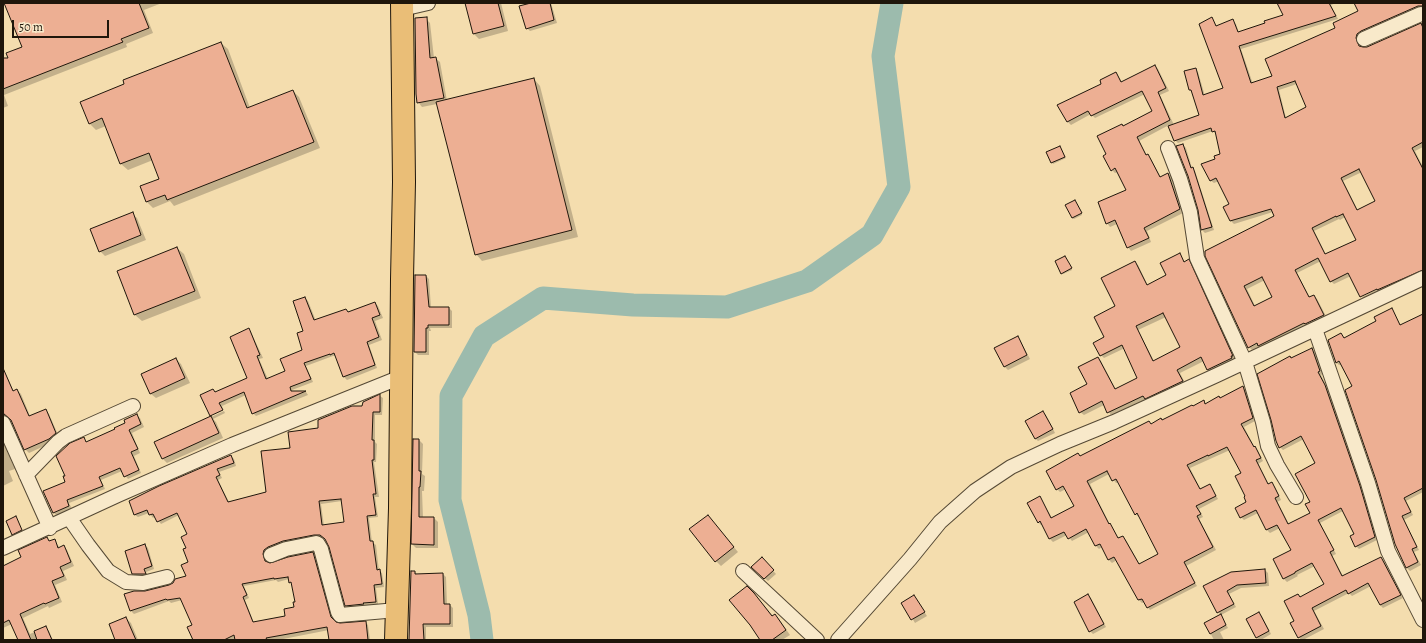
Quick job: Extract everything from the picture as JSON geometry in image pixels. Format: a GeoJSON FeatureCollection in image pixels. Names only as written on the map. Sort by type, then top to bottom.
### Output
{"type":"FeatureCollection","features":[{"type":"Feature","properties":{"kind":"highway"},"geometry":{"type":"LineString","coordinates":[[396,640],[404,182],[402,6]]}},
{"type":"Feature","properties":{"kind":"street"},"geometry":{"type":"LineString","coordinates":[[402,6],[428,3]]}},
{"type":"Feature","properties":{"kind":"street"},"geometry":{"type":"LineString","coordinates":[[1364,39],[1419,11]]}},
{"type":"Feature","properties":{"kind":"street"},"geometry":{"type":"LineString","coordinates":[[1168,148],[1180,179],[1190,212],[1197,258],[1245,362],[1263,422],[1268,446],[1277,465],[1296,497]]}},
{"type":"Feature","properties":{"kind":"street"},"geometry":{"type":"LineString","coordinates":[[838,640],[910,559],[940,522],[975,491],[1011,467],[1245,362],[1423,278]]}},
{"type":"Feature","properties":{"kind":"street"},"geometry":{"type":"LineString","coordinates":[[1315,329],[1368,483],[1388,551],[1423,620]]}},
{"type":"Feature","properties":{"kind":"street"},"geometry":{"type":"LineString","coordinates":[[3,548],[232,445],[401,377]]}},
{"type":"Feature","properties":{"kind":"street"},"geometry":{"type":"LineString","coordinates":[[26,475],[58,442],[66,436],[133,406]]}},
{"type":"Feature","properties":{"kind":"street"},"geometry":{"type":"LineString","coordinates":[[3,423],[50,528]]}},
{"type":"Feature","properties":{"kind":"street"},"geometry":{"type":"LineString","coordinates":[[70,518],[108,571],[126,582],[144,583],[167,577]]}},
{"type":"Feature","properties":{"kind":"street"},"geometry":{"type":"LineString","coordinates":[[271,555],[286,548],[316,543],[321,549],[340,615],[397,610]]}},
{"type":"Feature","properties":{"kind":"street"},"geometry":{"type":"LineString","coordinates":[[743,571],[817,640]]}},
{"type":"Feature","properties":{"kind":"building"},"geometry":{"type":"Polygon","coordinates":[[[4,3],[139,3],[149,28],[121,39],[123,42],[3,89],[3,58],[8,58],[6,53],[22,47],[4,3]]]}},
{"type":"Feature","properties":{"kind":"building"},"geometry":{"type":"Polygon","coordinates":[[[465,3],[498,3],[504,26],[473,34],[465,3]]]}},
{"type":"Feature","properties":{"kind":"building"},"geometry":{"type":"Polygon","coordinates":[[[531,3],[550,3],[554,20],[526,29],[519,6],[531,3]]]}},
{"type":"Feature","properties":{"kind":"building"},"geometry":{"type":"Polygon","coordinates":[[[1277,3],[1329,3],[1336,16],[1239,46],[1251,83],[1272,76],[1265,59],[1335,28],[1333,23],[1358,11],[1354,3],[1423,3],[1423,6],[1418,6],[1361,31],[1357,34],[1356,38],[1359,46],[1367,47],[1421,23],[1423,28],[1423,142],[1412,148],[1423,169],[1423,270],[1360,297],[1348,273],[1330,282],[1318,258],[1295,270],[1309,297],[1314,295],[1324,315],[1305,324],[1304,323],[1258,346],[1257,343],[1248,348],[1205,256],[1205,251],[1274,216],[1271,209],[1230,221],[1223,207],[1229,204],[1216,178],[1210,181],[1201,164],[1215,159],[1214,156],[1220,154],[1215,131],[1212,132],[1211,128],[1174,141],[1168,126],[1199,115],[1191,90],[1189,90],[1184,71],[1196,68],[1203,95],[1223,88],[1199,24],[1212,17],[1216,26],[1233,19],[1238,32],[1283,15],[1277,3]],[[1295,81],[1277,87],[1285,118],[1306,107],[1295,81]],[[1359,169],[1341,178],[1357,210],[1375,201],[1359,169]],[[1343,214],[1312,228],[1325,254],[1356,240],[1343,214]],[[1262,277],[1244,286],[1254,306],[1272,297],[1262,277]]]}},
{"type":"Feature","properties":{"kind":"building"},"geometry":{"type":"Polygon","coordinates":[[[427,17],[430,58],[436,57],[444,98],[417,103],[415,18],[427,17]]]}},
{"type":"Feature","properties":{"kind":"building"},"geometry":{"type":"Polygon","coordinates":[[[221,42],[247,108],[293,90],[314,142],[167,200],[165,195],[146,202],[140,186],[159,179],[149,153],[120,164],[102,118],[89,124],[80,102],[124,84],[123,80],[221,42]]]}},
{"type":"Feature","properties":{"kind":"building"},"geometry":{"type":"Polygon","coordinates":[[[1155,65],[1166,88],[1158,92],[1170,120],[1137,137],[1160,177],[1168,173],[1180,209],[1144,228],[1149,238],[1127,248],[1115,220],[1106,224],[1098,202],[1126,190],[1115,168],[1111,171],[1103,156],[1106,154],[1097,136],[1122,124],[1123,126],[1152,111],[1142,91],[1091,116],[1088,111],[1067,122],[1057,105],[1101,84],[1100,80],[1116,72],[1121,82],[1155,65]]]}},
{"type":"Feature","properties":{"kind":"building"},"geometry":{"type":"Polygon","coordinates":[[[534,78],[572,230],[475,255],[436,102],[534,78]]]}},
{"type":"Feature","properties":{"kind":"building"},"geometry":{"type":"Polygon","coordinates":[[[1183,144],[1191,168],[1193,167],[1212,227],[1201,230],[1198,210],[1188,176],[1176,146],[1183,144]]]}},
{"type":"Feature","properties":{"kind":"building"},"geometry":{"type":"Polygon","coordinates":[[[1060,146],[1065,157],[1051,163],[1046,152],[1060,146]]]}},
{"type":"Feature","properties":{"kind":"building"},"geometry":{"type":"Polygon","coordinates":[[[1075,200],[1082,213],[1072,218],[1065,205],[1075,200]]]}},
{"type":"Feature","properties":{"kind":"building"},"geometry":{"type":"Polygon","coordinates":[[[133,212],[141,235],[99,252],[90,229],[133,212]]]}},
{"type":"Feature","properties":{"kind":"building"},"geometry":{"type":"Polygon","coordinates":[[[177,247],[195,291],[134,315],[117,271],[177,247]]]}},
{"type":"Feature","properties":{"kind":"building"},"geometry":{"type":"Polygon","coordinates":[[[1180,253],[1184,262],[1189,259],[1233,356],[1231,356],[1232,358],[1207,370],[1201,357],[1177,370],[1183,381],[1145,399],[1143,396],[1107,413],[1102,401],[1079,413],[1070,393],[1087,384],[1078,367],[1098,357],[1115,389],[1137,378],[1122,345],[1100,356],[1093,343],[1104,337],[1094,317],[1115,306],[1101,278],[1135,261],[1147,285],[1166,275],[1160,263],[1180,253]],[[1163,313],[1136,326],[1153,361],[1180,347],[1163,313]]]}},
{"type":"Feature","properties":{"kind":"building"},"geometry":{"type":"Polygon","coordinates":[[[1065,256],[1072,268],[1061,274],[1055,261],[1065,256]]]}},
{"type":"Feature","properties":{"kind":"building"},"geometry":{"type":"Polygon","coordinates":[[[415,275],[426,275],[429,307],[449,307],[449,325],[428,325],[428,328],[426,328],[426,352],[414,352],[415,275]]]}},
{"type":"Feature","properties":{"kind":"building"},"geometry":{"type":"Polygon","coordinates":[[[305,297],[314,320],[346,309],[348,312],[375,302],[380,315],[372,318],[379,337],[367,342],[375,365],[343,377],[334,353],[330,354],[304,363],[311,379],[290,387],[291,391],[306,391],[252,414],[244,392],[219,403],[223,410],[210,416],[200,395],[213,389],[215,392],[247,378],[230,337],[249,328],[260,355],[257,356],[266,379],[285,371],[280,359],[302,350],[297,333],[303,331],[293,301],[305,297]]]}},
{"type":"Feature","properties":{"kind":"building"},"geometry":{"type":"Polygon","coordinates":[[[1392,308],[1400,325],[1423,314],[1423,488],[1404,498],[1411,512],[1402,516],[1417,547],[1412,549],[1418,562],[1406,568],[1395,544],[1376,480],[1345,390],[1352,386],[1339,361],[1336,363],[1328,340],[1341,333],[1344,338],[1376,321],[1374,317],[1392,308]]]}},
{"type":"Feature","properties":{"kind":"building"},"geometry":{"type":"Polygon","coordinates":[[[1018,336],[1027,355],[1004,367],[994,348],[1018,336]]]}},
{"type":"Feature","properties":{"kind":"building"},"geometry":{"type":"Polygon","coordinates":[[[1312,348],[1320,371],[1318,372],[1325,385],[1360,486],[1375,537],[1355,547],[1350,536],[1354,534],[1341,508],[1318,520],[1334,550],[1330,552],[1342,576],[1381,557],[1401,595],[1380,605],[1368,583],[1348,594],[1346,590],[1312,608],[1321,626],[1298,638],[1290,623],[1294,621],[1284,601],[1298,594],[1300,597],[1324,584],[1312,563],[1283,579],[1273,559],[1291,550],[1277,525],[1266,530],[1256,510],[1240,518],[1235,508],[1246,502],[1245,496],[1235,476],[1241,473],[1227,447],[1187,465],[1200,489],[1210,484],[1216,496],[1196,506],[1201,514],[1197,516],[1213,547],[1184,562],[1195,583],[1147,608],[1142,599],[1138,600],[1114,557],[1108,560],[1100,544],[1095,546],[1086,529],[1068,539],[1064,532],[1049,539],[1040,521],[1038,523],[1027,503],[1040,496],[1051,518],[1074,506],[1063,486],[1056,490],[1046,471],[1078,453],[1080,456],[1149,421],[1151,424],[1161,418],[1162,420],[1204,400],[1205,404],[1219,396],[1220,398],[1243,386],[1253,418],[1241,424],[1261,458],[1256,460],[1268,484],[1272,482],[1279,496],[1275,498],[1288,524],[1310,513],[1305,504],[1310,502],[1295,474],[1315,463],[1301,436],[1279,448],[1257,374],[1290,356],[1291,358],[1312,348]],[[1107,471],[1087,481],[1109,524],[1110,523],[1118,538],[1123,536],[1139,564],[1158,554],[1137,513],[1135,515],[1116,479],[1112,481],[1107,471]]]}},
{"type":"Feature","properties":{"kind":"building"},"geometry":{"type":"Polygon","coordinates":[[[176,358],[185,378],[150,394],[141,374],[176,358]]]}},
{"type":"Feature","properties":{"kind":"building"},"geometry":{"type":"Polygon","coordinates":[[[3,368],[13,391],[17,389],[29,416],[46,409],[56,433],[49,439],[24,450],[11,420],[3,413],[3,368]]]}},
{"type":"Feature","properties":{"kind":"building"},"geometry":{"type":"Polygon","coordinates":[[[380,394],[380,412],[373,412],[372,440],[374,440],[374,460],[372,460],[376,494],[373,494],[376,515],[367,516],[370,541],[373,541],[377,570],[380,569],[382,584],[374,585],[376,602],[345,606],[329,547],[325,539],[320,535],[283,541],[268,547],[264,550],[263,554],[265,561],[270,563],[288,557],[313,552],[331,617],[336,622],[340,623],[366,621],[368,640],[329,640],[327,627],[266,638],[267,640],[235,640],[234,635],[224,640],[193,640],[187,627],[192,625],[180,598],[166,599],[130,611],[124,594],[134,591],[145,591],[173,583],[175,579],[186,576],[181,565],[188,562],[183,549],[186,548],[181,537],[187,534],[177,513],[157,522],[153,514],[149,515],[147,510],[134,515],[129,501],[159,486],[231,455],[234,463],[217,469],[220,475],[216,477],[228,502],[266,492],[261,451],[290,448],[288,432],[318,428],[318,420],[352,406],[362,406],[363,402],[380,394]],[[341,499],[319,501],[322,525],[344,522],[341,499]],[[288,577],[242,584],[247,595],[243,597],[253,622],[285,616],[284,609],[294,607],[293,602],[295,602],[291,582],[289,583],[288,577]]]}},
{"type":"Feature","properties":{"kind":"building"},"geometry":{"type":"Polygon","coordinates":[[[1043,411],[1053,429],[1035,439],[1025,421],[1043,411]]]}},
{"type":"Feature","properties":{"kind":"building"},"geometry":{"type":"Polygon","coordinates":[[[137,414],[141,424],[129,430],[138,449],[131,452],[139,470],[124,477],[120,468],[99,477],[103,486],[67,500],[69,506],[53,513],[43,491],[65,482],[63,476],[65,476],[56,456],[70,443],[84,437],[86,442],[115,429],[114,428],[125,423],[124,420],[137,414]]]}},
{"type":"Feature","properties":{"kind":"building"},"geometry":{"type":"Polygon","coordinates":[[[211,416],[219,433],[162,459],[154,442],[211,416]]]}},
{"type":"Feature","properties":{"kind":"building"},"geometry":{"type":"Polygon","coordinates":[[[413,439],[419,439],[419,471],[421,471],[419,487],[419,517],[434,517],[434,545],[411,544],[413,439]]]}},
{"type":"Feature","properties":{"kind":"building"},"geometry":{"type":"Polygon","coordinates":[[[708,515],[734,547],[715,562],[689,529],[708,515]]]}},
{"type":"Feature","properties":{"kind":"building"},"geometry":{"type":"Polygon","coordinates":[[[16,516],[22,530],[12,535],[6,521],[16,516]]]}},
{"type":"Feature","properties":{"kind":"building"},"geometry":{"type":"Polygon","coordinates":[[[47,537],[49,541],[55,539],[58,548],[64,545],[71,562],[60,567],[64,576],[52,581],[59,598],[20,614],[31,640],[18,640],[9,620],[3,623],[3,566],[21,557],[18,550],[47,537]]]}},
{"type":"Feature","properties":{"kind":"building"},"geometry":{"type":"Polygon","coordinates":[[[145,544],[152,566],[144,569],[146,574],[132,574],[125,551],[145,544]]]}},
{"type":"Feature","properties":{"kind":"building"},"geometry":{"type":"Polygon","coordinates":[[[762,557],[774,570],[764,579],[751,567],[762,557]]]}},
{"type":"Feature","properties":{"kind":"building"},"geometry":{"type":"Polygon","coordinates":[[[1265,569],[1266,583],[1237,585],[1227,591],[1234,604],[1217,613],[1203,586],[1231,572],[1265,569]]]}},
{"type":"Feature","properties":{"kind":"building"},"geometry":{"type":"Polygon","coordinates":[[[411,571],[415,571],[415,574],[443,573],[444,604],[450,604],[450,624],[423,624],[424,640],[409,640],[411,571]]]}},
{"type":"Feature","properties":{"kind":"building"},"geometry":{"type":"Polygon","coordinates":[[[747,586],[772,616],[775,614],[786,630],[772,640],[760,640],[750,625],[729,600],[747,586]]]}},
{"type":"Feature","properties":{"kind":"building"},"geometry":{"type":"Polygon","coordinates":[[[1088,594],[1104,624],[1089,632],[1074,602],[1088,594]]]}},
{"type":"Feature","properties":{"kind":"building"},"geometry":{"type":"Polygon","coordinates":[[[914,595],[925,612],[911,620],[901,603],[914,595]]]}},
{"type":"Feature","properties":{"kind":"building"},"geometry":{"type":"Polygon","coordinates":[[[1259,612],[1269,631],[1256,638],[1246,619],[1259,612]]]}},
{"type":"Feature","properties":{"kind":"building"},"geometry":{"type":"Polygon","coordinates":[[[1221,614],[1226,625],[1210,634],[1204,623],[1221,614]]]}},
{"type":"Feature","properties":{"kind":"building"},"geometry":{"type":"Polygon","coordinates":[[[126,617],[136,640],[115,640],[109,624],[126,617]]]}},
{"type":"Feature","properties":{"kind":"building"},"geometry":{"type":"Polygon","coordinates":[[[46,626],[52,640],[37,640],[34,631],[46,626]]]}},
{"type":"Feature","properties":{"kind":"waterway"},"geometry":{"type":"LineString","coordinates":[[482,640],[479,615],[450,500],[451,396],[484,336],[543,298],[633,305],[727,307],[807,281],[872,235],[899,187],[883,56],[892,3]]}}]}
